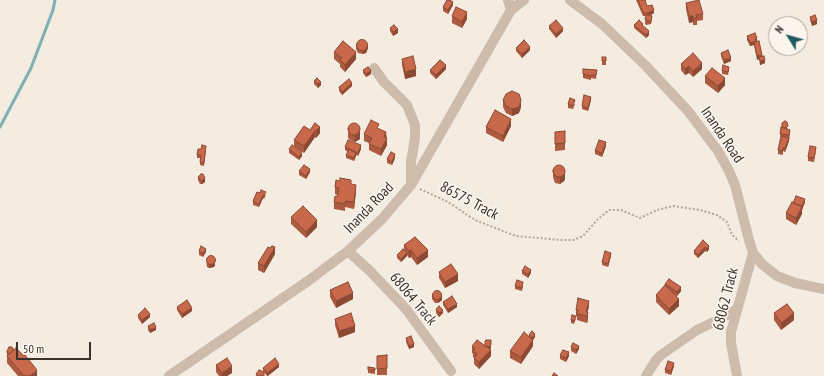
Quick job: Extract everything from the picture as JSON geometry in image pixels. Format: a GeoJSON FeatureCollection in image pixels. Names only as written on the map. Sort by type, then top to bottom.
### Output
{"type":"FeatureCollection","features":[{"type":"Feature","properties":{"kind":"street","name":"Inanda Road"},"geometry":{"type":"LineString","coordinates":[[169,376],[308,281],[348,251],[382,219],[411,185],[510,5],[524,0]]}},
{"type":"Feature","properties":{"kind":"street","name":"Inanda Road"},"geometry":{"type":"LineString","coordinates":[[570,0],[602,24],[646,66],[688,111],[718,151],[735,185],[753,253],[762,264],[777,276],[795,283],[824,289]]}},
{"type":"Feature","properties":{"kind":"street"},"geometry":{"type":"LineString","coordinates":[[374,68],[384,82],[407,105],[416,125],[411,162],[411,185]]}},
{"type":"Feature","properties":{"kind":"street","name":"68064 Track"},"geometry":{"type":"LineString","coordinates":[[348,251],[370,271],[406,309],[451,371]]}},
{"type":"Feature","properties":{"kind":"street","name":"68062 Track"},"geometry":{"type":"LineString","coordinates":[[737,376],[731,343],[731,332],[736,309],[753,253]]}},
{"type":"Feature","properties":{"kind":"street"},"geometry":{"type":"LineString","coordinates":[[646,376],[661,355],[697,330],[722,318],[736,309]]}},
{"type":"Feature","properties":{"kind":"path","name":"86575 Track"},"geometry":{"type":"LineString","coordinates":[[411,185],[448,202],[475,220],[516,236],[573,240],[583,236],[598,219],[609,210],[621,210],[640,218],[657,210],[673,206],[700,210],[717,215],[727,222],[729,230],[736,239],[741,242],[749,240]]}},
{"type":"Feature","properties":{"kind":"building"},"geometry":{"type":"Polygon","coordinates":[[[447,0],[453,2],[448,10],[443,7],[447,0]]]}},
{"type":"Feature","properties":{"kind":"building"},"geometry":{"type":"Polygon","coordinates":[[[638,0],[645,0],[647,6],[652,5],[654,10],[648,13],[643,13],[638,0]]]}},
{"type":"Feature","properties":{"kind":"building"},"geometry":{"type":"Polygon","coordinates":[[[699,0],[703,14],[696,15],[697,18],[693,19],[693,16],[689,16],[686,3],[699,0]]]}},
{"type":"Feature","properties":{"kind":"building"},"geometry":{"type":"Polygon","coordinates":[[[456,7],[467,12],[462,22],[452,16],[456,7]]]}},
{"type":"Feature","properties":{"kind":"building"},"geometry":{"type":"Polygon","coordinates":[[[646,15],[652,16],[651,21],[646,21],[646,15]]]}},
{"type":"Feature","properties":{"kind":"building"},"geometry":{"type":"Polygon","coordinates":[[[815,15],[817,20],[812,22],[810,17],[815,15]]]}},
{"type":"Feature","properties":{"kind":"building"},"geometry":{"type":"Polygon","coordinates":[[[556,20],[563,28],[556,34],[549,26],[556,20]]]}},
{"type":"Feature","properties":{"kind":"building"},"geometry":{"type":"Polygon","coordinates":[[[639,20],[649,31],[646,35],[634,25],[639,20]]]}},
{"type":"Feature","properties":{"kind":"building"},"geometry":{"type":"Polygon","coordinates":[[[394,25],[398,29],[393,32],[390,28],[394,25]]]}},
{"type":"Feature","properties":{"kind":"building"},"geometry":{"type":"Polygon","coordinates":[[[755,33],[757,38],[755,39],[756,41],[750,43],[747,36],[755,33]]]}},
{"type":"Feature","properties":{"kind":"building"},"geometry":{"type":"Polygon","coordinates":[[[362,39],[366,41],[368,45],[366,49],[362,51],[358,49],[356,45],[358,41],[362,39]]]}},
{"type":"Feature","properties":{"kind":"building"},"geometry":{"type":"Polygon","coordinates":[[[524,40],[530,47],[522,54],[516,48],[524,40]]]}},
{"type":"Feature","properties":{"kind":"building"},"geometry":{"type":"Polygon","coordinates":[[[343,41],[356,52],[345,65],[340,60],[342,58],[334,52],[343,41]]]}},
{"type":"Feature","properties":{"kind":"building"},"geometry":{"type":"Polygon","coordinates":[[[759,41],[762,55],[757,56],[754,42],[759,41]]]}},
{"type":"Feature","properties":{"kind":"building"},"geometry":{"type":"Polygon","coordinates":[[[728,50],[731,58],[724,60],[721,53],[728,50]]]}},
{"type":"Feature","properties":{"kind":"building"},"geometry":{"type":"Polygon","coordinates":[[[693,53],[702,63],[693,71],[689,66],[685,69],[681,64],[693,53]]]}},
{"type":"Feature","properties":{"kind":"building"},"geometry":{"type":"Polygon","coordinates":[[[413,56],[416,69],[405,72],[402,59],[413,56]]]}},
{"type":"Feature","properties":{"kind":"building"},"geometry":{"type":"Polygon","coordinates":[[[764,56],[765,60],[760,61],[759,57],[764,56]]]}},
{"type":"Feature","properties":{"kind":"building"},"geometry":{"type":"Polygon","coordinates":[[[602,57],[606,57],[606,61],[602,61],[602,57]]]}},
{"type":"Feature","properties":{"kind":"building"},"geometry":{"type":"Polygon","coordinates":[[[440,60],[446,65],[436,75],[430,70],[440,60]]]}},
{"type":"Feature","properties":{"kind":"building"},"geometry":{"type":"Polygon","coordinates":[[[723,65],[729,67],[728,72],[722,71],[723,65]]]}},
{"type":"Feature","properties":{"kind":"building"},"geometry":{"type":"Polygon","coordinates":[[[368,67],[371,70],[366,74],[363,70],[368,67]]]}},
{"type":"Feature","properties":{"kind":"building"},"geometry":{"type":"Polygon","coordinates":[[[712,68],[725,78],[718,86],[705,76],[712,68]]]}},
{"type":"Feature","properties":{"kind":"building"},"geometry":{"type":"Polygon","coordinates":[[[583,69],[597,70],[596,75],[591,76],[583,74],[583,69]]]}},
{"type":"Feature","properties":{"kind":"building"},"geometry":{"type":"Polygon","coordinates":[[[317,78],[321,82],[318,84],[314,81],[317,78]]]}},
{"type":"Feature","properties":{"kind":"building"},"geometry":{"type":"Polygon","coordinates":[[[349,79],[352,83],[342,92],[339,87],[349,79]]]}},
{"type":"Feature","properties":{"kind":"building"},"geometry":{"type":"Polygon","coordinates":[[[512,91],[519,94],[521,100],[519,107],[512,109],[506,106],[503,100],[506,94],[512,91]]]}},
{"type":"Feature","properties":{"kind":"building"},"geometry":{"type":"Polygon","coordinates":[[[584,95],[591,97],[588,108],[582,106],[584,95]]]}},
{"type":"Feature","properties":{"kind":"building"},"geometry":{"type":"Polygon","coordinates":[[[570,98],[575,100],[573,106],[568,104],[570,98]]]}},
{"type":"Feature","properties":{"kind":"building"},"geometry":{"type":"Polygon","coordinates":[[[495,110],[511,119],[503,136],[486,127],[495,110]]]}},
{"type":"Feature","properties":{"kind":"building"},"geometry":{"type":"Polygon","coordinates":[[[371,120],[379,124],[377,128],[386,132],[384,137],[387,138],[381,149],[369,144],[372,138],[364,134],[371,120]]]}},
{"type":"Feature","properties":{"kind":"building"},"geometry":{"type":"Polygon","coordinates":[[[785,121],[787,122],[788,126],[786,128],[782,127],[782,123],[785,121]]]}},
{"type":"Feature","properties":{"kind":"building"},"geometry":{"type":"Polygon","coordinates":[[[315,123],[320,127],[315,131],[304,146],[294,140],[304,126],[310,130],[315,123]]]}},
{"type":"Feature","properties":{"kind":"building"},"geometry":{"type":"Polygon","coordinates":[[[352,123],[356,123],[360,129],[356,135],[352,135],[348,131],[348,127],[352,123]]]}},
{"type":"Feature","properties":{"kind":"building"},"geometry":{"type":"Polygon","coordinates":[[[781,127],[790,130],[789,135],[780,134],[781,127]]]}},
{"type":"Feature","properties":{"kind":"building"},"geometry":{"type":"Polygon","coordinates":[[[565,131],[565,143],[555,144],[555,132],[565,131]]]}},
{"type":"Feature","properties":{"kind":"building"},"geometry":{"type":"Polygon","coordinates":[[[781,136],[789,138],[785,148],[783,148],[783,151],[778,150],[781,136]]]}},
{"type":"Feature","properties":{"kind":"building"},"geometry":{"type":"Polygon","coordinates":[[[348,140],[361,145],[358,153],[345,147],[348,140]]]}},
{"type":"Feature","properties":{"kind":"building"},"geometry":{"type":"Polygon","coordinates":[[[599,140],[606,142],[602,153],[595,151],[599,140]]]}},
{"type":"Feature","properties":{"kind":"building"},"geometry":{"type":"Polygon","coordinates":[[[202,145],[206,146],[204,163],[200,162],[201,155],[197,155],[198,149],[201,149],[202,145]]]}},
{"type":"Feature","properties":{"kind":"building"},"geometry":{"type":"Polygon","coordinates":[[[292,145],[302,152],[299,157],[289,149],[292,145]]]}},
{"type":"Feature","properties":{"kind":"building"},"geometry":{"type":"Polygon","coordinates":[[[810,146],[816,147],[814,158],[808,157],[810,146]]]}},
{"type":"Feature","properties":{"kind":"building"},"geometry":{"type":"Polygon","coordinates":[[[349,149],[356,153],[354,158],[346,155],[349,149]]]}},
{"type":"Feature","properties":{"kind":"building"},"geometry":{"type":"Polygon","coordinates":[[[391,152],[395,154],[392,162],[387,159],[391,152]]]}},
{"type":"Feature","properties":{"kind":"building"},"geometry":{"type":"Polygon","coordinates":[[[304,165],[310,169],[306,176],[299,171],[304,165]]]}},
{"type":"Feature","properties":{"kind":"building"},"geometry":{"type":"Polygon","coordinates":[[[557,165],[561,165],[565,171],[561,177],[557,177],[553,173],[553,169],[557,165]]]}},
{"type":"Feature","properties":{"kind":"building"},"geometry":{"type":"Polygon","coordinates":[[[203,174],[205,178],[202,181],[198,177],[203,174]]]}},
{"type":"Feature","properties":{"kind":"building"},"geometry":{"type":"Polygon","coordinates":[[[340,178],[351,180],[351,184],[356,185],[354,202],[345,201],[345,204],[334,202],[339,188],[335,187],[336,180],[340,181],[340,178]]]}},
{"type":"Feature","properties":{"kind":"building"},"geometry":{"type":"Polygon","coordinates":[[[261,190],[266,192],[259,204],[253,201],[257,192],[260,193],[261,190]]]}},
{"type":"Feature","properties":{"kind":"building"},"geometry":{"type":"Polygon","coordinates":[[[796,196],[805,199],[802,206],[793,203],[796,196]]]}},
{"type":"Feature","properties":{"kind":"building"},"geometry":{"type":"Polygon","coordinates":[[[792,202],[802,207],[796,218],[786,213],[792,202]]]}},
{"type":"Feature","properties":{"kind":"building"},"geometry":{"type":"Polygon","coordinates":[[[303,206],[317,220],[306,232],[291,217],[303,206]]]}},
{"type":"Feature","properties":{"kind":"building"},"geometry":{"type":"Polygon","coordinates":[[[415,237],[428,250],[417,258],[411,250],[409,251],[404,245],[415,237]]]}},
{"type":"Feature","properties":{"kind":"building"},"geometry":{"type":"Polygon","coordinates":[[[703,240],[709,246],[707,249],[705,247],[698,255],[694,251],[703,240]]]}},
{"type":"Feature","properties":{"kind":"building"},"geometry":{"type":"Polygon","coordinates":[[[201,246],[206,249],[203,254],[199,251],[201,246]]]}},
{"type":"Feature","properties":{"kind":"building"},"geometry":{"type":"Polygon","coordinates":[[[272,246],[275,247],[264,266],[258,263],[268,247],[270,248],[272,246]]]}},
{"type":"Feature","properties":{"kind":"building"},"geometry":{"type":"Polygon","coordinates":[[[403,249],[407,253],[401,259],[397,255],[403,249]]]}},
{"type":"Feature","properties":{"kind":"building"},"geometry":{"type":"Polygon","coordinates":[[[605,251],[611,253],[608,264],[602,262],[605,251]]]}},
{"type":"Feature","properties":{"kind":"building"},"geometry":{"type":"Polygon","coordinates":[[[209,256],[213,256],[215,260],[213,264],[209,264],[207,262],[207,258],[209,256]]]}},
{"type":"Feature","properties":{"kind":"building"},"geometry":{"type":"Polygon","coordinates":[[[451,264],[458,274],[445,282],[439,272],[451,264]]]}},
{"type":"Feature","properties":{"kind":"building"},"geometry":{"type":"Polygon","coordinates":[[[525,266],[531,270],[528,274],[522,271],[525,266]]]}},
{"type":"Feature","properties":{"kind":"building"},"geometry":{"type":"Polygon","coordinates":[[[669,279],[681,287],[677,292],[665,284],[669,279]]]}},
{"type":"Feature","properties":{"kind":"building"},"geometry":{"type":"Polygon","coordinates":[[[517,280],[523,282],[522,288],[515,286],[517,280]]]}},
{"type":"Feature","properties":{"kind":"building"},"geometry":{"type":"Polygon","coordinates":[[[348,282],[353,293],[336,301],[330,290],[348,282]]]}},
{"type":"Feature","properties":{"kind":"building"},"geometry":{"type":"Polygon","coordinates":[[[665,285],[679,299],[669,309],[656,295],[665,285]]]}},
{"type":"Feature","properties":{"kind":"building"},"geometry":{"type":"Polygon","coordinates":[[[437,290],[442,295],[437,300],[432,295],[437,290]]]}},
{"type":"Feature","properties":{"kind":"building"},"geometry":{"type":"Polygon","coordinates":[[[452,296],[457,304],[448,309],[443,302],[452,296]]]}},
{"type":"Feature","properties":{"kind":"building"},"geometry":{"type":"Polygon","coordinates":[[[578,298],[589,301],[586,312],[588,312],[587,316],[577,314],[578,310],[576,310],[578,298]]]}},
{"type":"Feature","properties":{"kind":"building"},"geometry":{"type":"Polygon","coordinates":[[[187,300],[192,308],[182,314],[177,307],[187,300]]]}},
{"type":"Feature","properties":{"kind":"building"},"geometry":{"type":"Polygon","coordinates":[[[787,304],[794,313],[781,323],[774,313],[787,304]]]}},
{"type":"Feature","properties":{"kind":"building"},"geometry":{"type":"Polygon","coordinates":[[[439,306],[443,310],[439,313],[436,309],[439,306]]]}},
{"type":"Feature","properties":{"kind":"building"},"geometry":{"type":"Polygon","coordinates":[[[145,308],[150,314],[142,320],[138,315],[145,308]]]}},
{"type":"Feature","properties":{"kind":"building"},"geometry":{"type":"Polygon","coordinates":[[[351,313],[355,326],[339,331],[335,319],[351,313]]]}},
{"type":"Feature","properties":{"kind":"building"},"geometry":{"type":"Polygon","coordinates":[[[572,315],[576,316],[574,321],[571,320],[572,315]]]}},
{"type":"Feature","properties":{"kind":"building"},"geometry":{"type":"Polygon","coordinates":[[[154,323],[156,327],[150,330],[148,326],[154,323]]]}},
{"type":"Feature","properties":{"kind":"building"},"geometry":{"type":"Polygon","coordinates":[[[532,331],[535,334],[532,338],[529,335],[532,331]]]}},
{"type":"Feature","properties":{"kind":"building"},"geometry":{"type":"Polygon","coordinates":[[[524,332],[533,340],[521,357],[510,351],[524,332]]]}},
{"type":"Feature","properties":{"kind":"building"},"geometry":{"type":"Polygon","coordinates":[[[411,336],[414,344],[409,346],[406,338],[411,336]]]}},
{"type":"Feature","properties":{"kind":"building"},"geometry":{"type":"Polygon","coordinates":[[[477,340],[491,350],[479,362],[474,358],[477,354],[473,351],[475,349],[472,346],[477,340]]]}},
{"type":"Feature","properties":{"kind":"building"},"geometry":{"type":"Polygon","coordinates":[[[486,340],[491,340],[491,345],[488,347],[485,346],[486,340]]]}},
{"type":"Feature","properties":{"kind":"building"},"geometry":{"type":"Polygon","coordinates":[[[573,343],[579,346],[576,350],[571,347],[573,343]]]}},
{"type":"Feature","properties":{"kind":"building"},"geometry":{"type":"Polygon","coordinates":[[[9,347],[12,347],[14,350],[9,354],[7,351],[9,347]]]}},
{"type":"Feature","properties":{"kind":"building"},"geometry":{"type":"Polygon","coordinates":[[[16,348],[24,356],[25,355],[37,370],[30,376],[24,376],[7,356],[16,348]]]}},
{"type":"Feature","properties":{"kind":"building"},"geometry":{"type":"Polygon","coordinates":[[[563,350],[569,352],[566,358],[560,355],[563,350]]]}},
{"type":"Feature","properties":{"kind":"building"},"geometry":{"type":"Polygon","coordinates":[[[387,355],[387,368],[377,369],[377,356],[387,355]]]}},
{"type":"Feature","properties":{"kind":"building"},"geometry":{"type":"Polygon","coordinates":[[[227,358],[232,366],[222,373],[216,365],[227,358]]]}},
{"type":"Feature","properties":{"kind":"building"},"geometry":{"type":"Polygon","coordinates":[[[275,358],[279,364],[267,373],[263,368],[275,358]]]}},
{"type":"Feature","properties":{"kind":"building"},"geometry":{"type":"Polygon","coordinates":[[[668,361],[674,363],[671,371],[665,370],[668,361]]]}},
{"type":"Feature","properties":{"kind":"building"},"geometry":{"type":"Polygon","coordinates":[[[368,367],[375,368],[375,370],[368,370],[368,367]]]}},
{"type":"Feature","properties":{"kind":"building"},"geometry":{"type":"Polygon","coordinates":[[[259,370],[264,372],[264,376],[257,376],[256,374],[259,370]]]}},
{"type":"Feature","properties":{"kind":"waterway"},"geometry":{"type":"LineString","coordinates":[[0,127],[31,68],[53,10],[55,0]]}}]}
